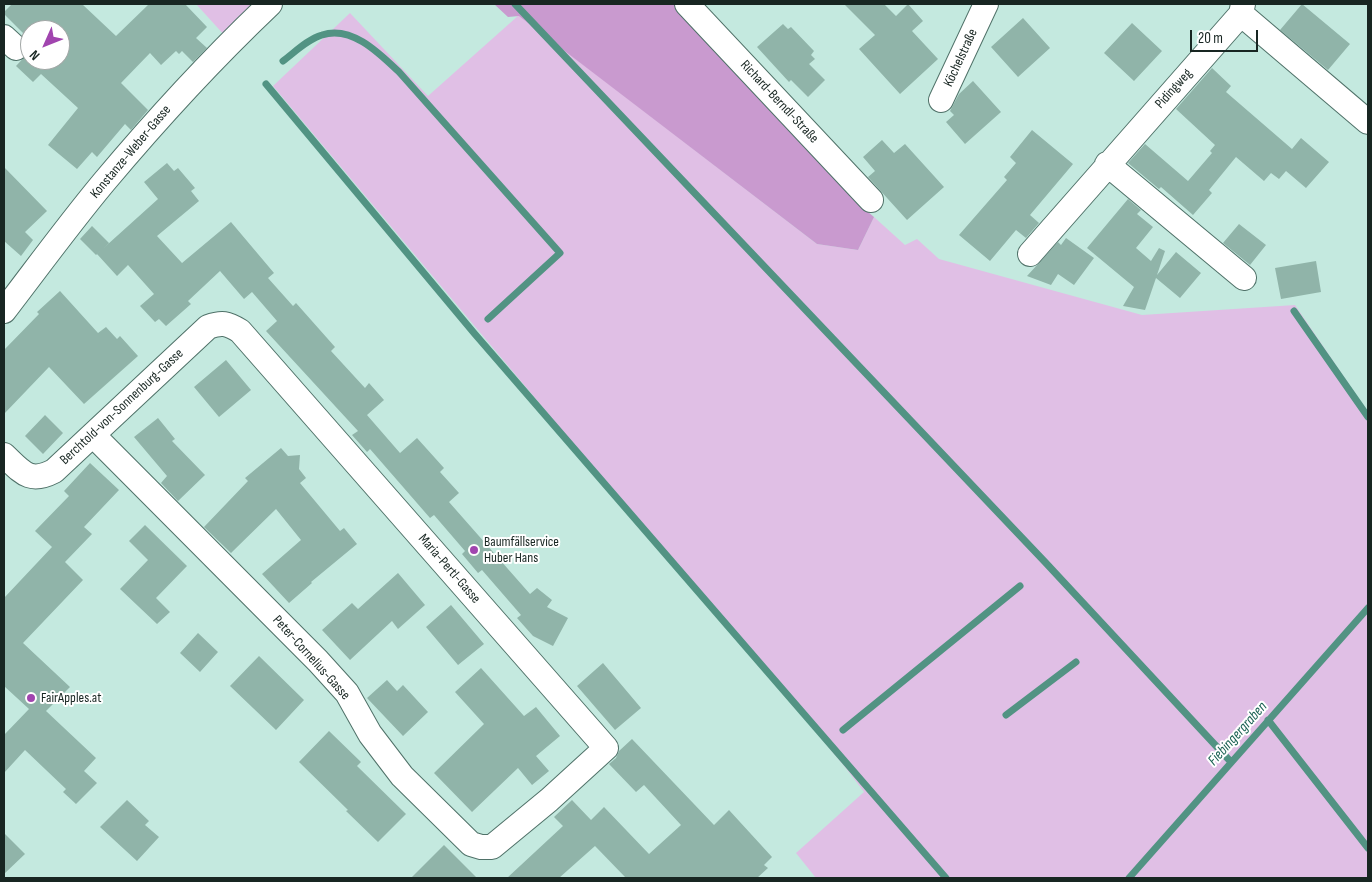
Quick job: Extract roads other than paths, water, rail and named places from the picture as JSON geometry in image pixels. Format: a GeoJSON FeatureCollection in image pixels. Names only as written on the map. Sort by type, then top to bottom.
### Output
{"type":"FeatureCollection","features":[{"type":"Feature","properties":{"kind":"street","name":"Konstanze-Weber-Gasse"},"geometry":{"type":"LineString","coordinates":[[4,312],[103,184],[159,118],[237,35],[270,4]]}},
{"type":"Feature","properties":{"kind":"street","name":"Richard-Berndl-Straße"},"geometry":{"type":"LineString","coordinates":[[687,4],[871,200]]}},
{"type":"Feature","properties":{"kind":"street","name":"Köchelstraße"},"geometry":{"type":"LineString","coordinates":[[941,100],[979,7]]}},
{"type":"Feature","properties":{"kind":"street","name":"Pidingweg"},"geometry":{"type":"LineString","coordinates":[[1030,254],[1242,9],[1368,122]]}},
{"type":"Feature","properties":{"kind":"street"},"geometry":{"type":"LineString","coordinates":[[1107,164],[1244,278]]}},
{"type":"Feature","properties":{"kind":"street","name":"Berchtold-von-Sonnenburg-Gasse"},"geometry":{"type":"LineString","coordinates":[[4,455],[21,471],[31,477],[44,476],[54,470],[93,435],[208,327],[218,324],[229,324],[240,331]]}},
{"type":"Feature","properties":{"kind":"street","name":"Maria-Pertl-Gasse"},"geometry":{"type":"LineString","coordinates":[[240,331],[606,748],[549,800]]}},
{"type":"Feature","properties":{"kind":"street","name":"Peter-Cornelius-Gasse"},"geometry":{"type":"LineString","coordinates":[[93,435],[318,661],[347,693],[370,734],[402,776],[471,844],[481,847],[492,847],[549,800]]}},
{"type":"Feature","properties":{"kind":"waterway"},"geometry":{"type":"LineString","coordinates":[[515,4],[1045,562],[1231,762]]}},
{"type":"Feature","properties":{"kind":"waterway"},"geometry":{"type":"LineString","coordinates":[[283,61],[307,43],[322,35],[344,34],[365,43],[400,73],[560,253],[488,319]]}},
{"type":"Feature","properties":{"kind":"waterway"},"geometry":{"type":"LineString","coordinates":[[266,84],[474,333],[946,878]]}},
{"type":"Feature","properties":{"kind":"waterway"},"geometry":{"type":"LineString","coordinates":[[1294,311],[1368,417]]}},
{"type":"Feature","properties":{"kind":"waterway"},"geometry":{"type":"LineString","coordinates":[[843,730],[1020,586]]}},
{"type":"Feature","properties":{"kind":"waterway","name":"Fiebingergraben"},"geometry":{"type":"LineString","coordinates":[[1129,878],[1368,608]]}},
{"type":"Feature","properties":{"kind":"waterway"},"geometry":{"type":"LineString","coordinates":[[1006,715],[1076,662]]}},
{"type":"Feature","properties":{"kind":"waterway"},"geometry":{"type":"LineString","coordinates":[[1268,720],[1368,848]]}},
{"type":"Feature","properties":{"kind":"place","name":"Baumfällservice Huber Hans"},"geometry":{"type":"Point","coordinates":[474,550]}},
{"type":"Feature","properties":{"kind":"place","name":"FairApples.at"},"geometry":{"type":"Point","coordinates":[31,698]}}]}
